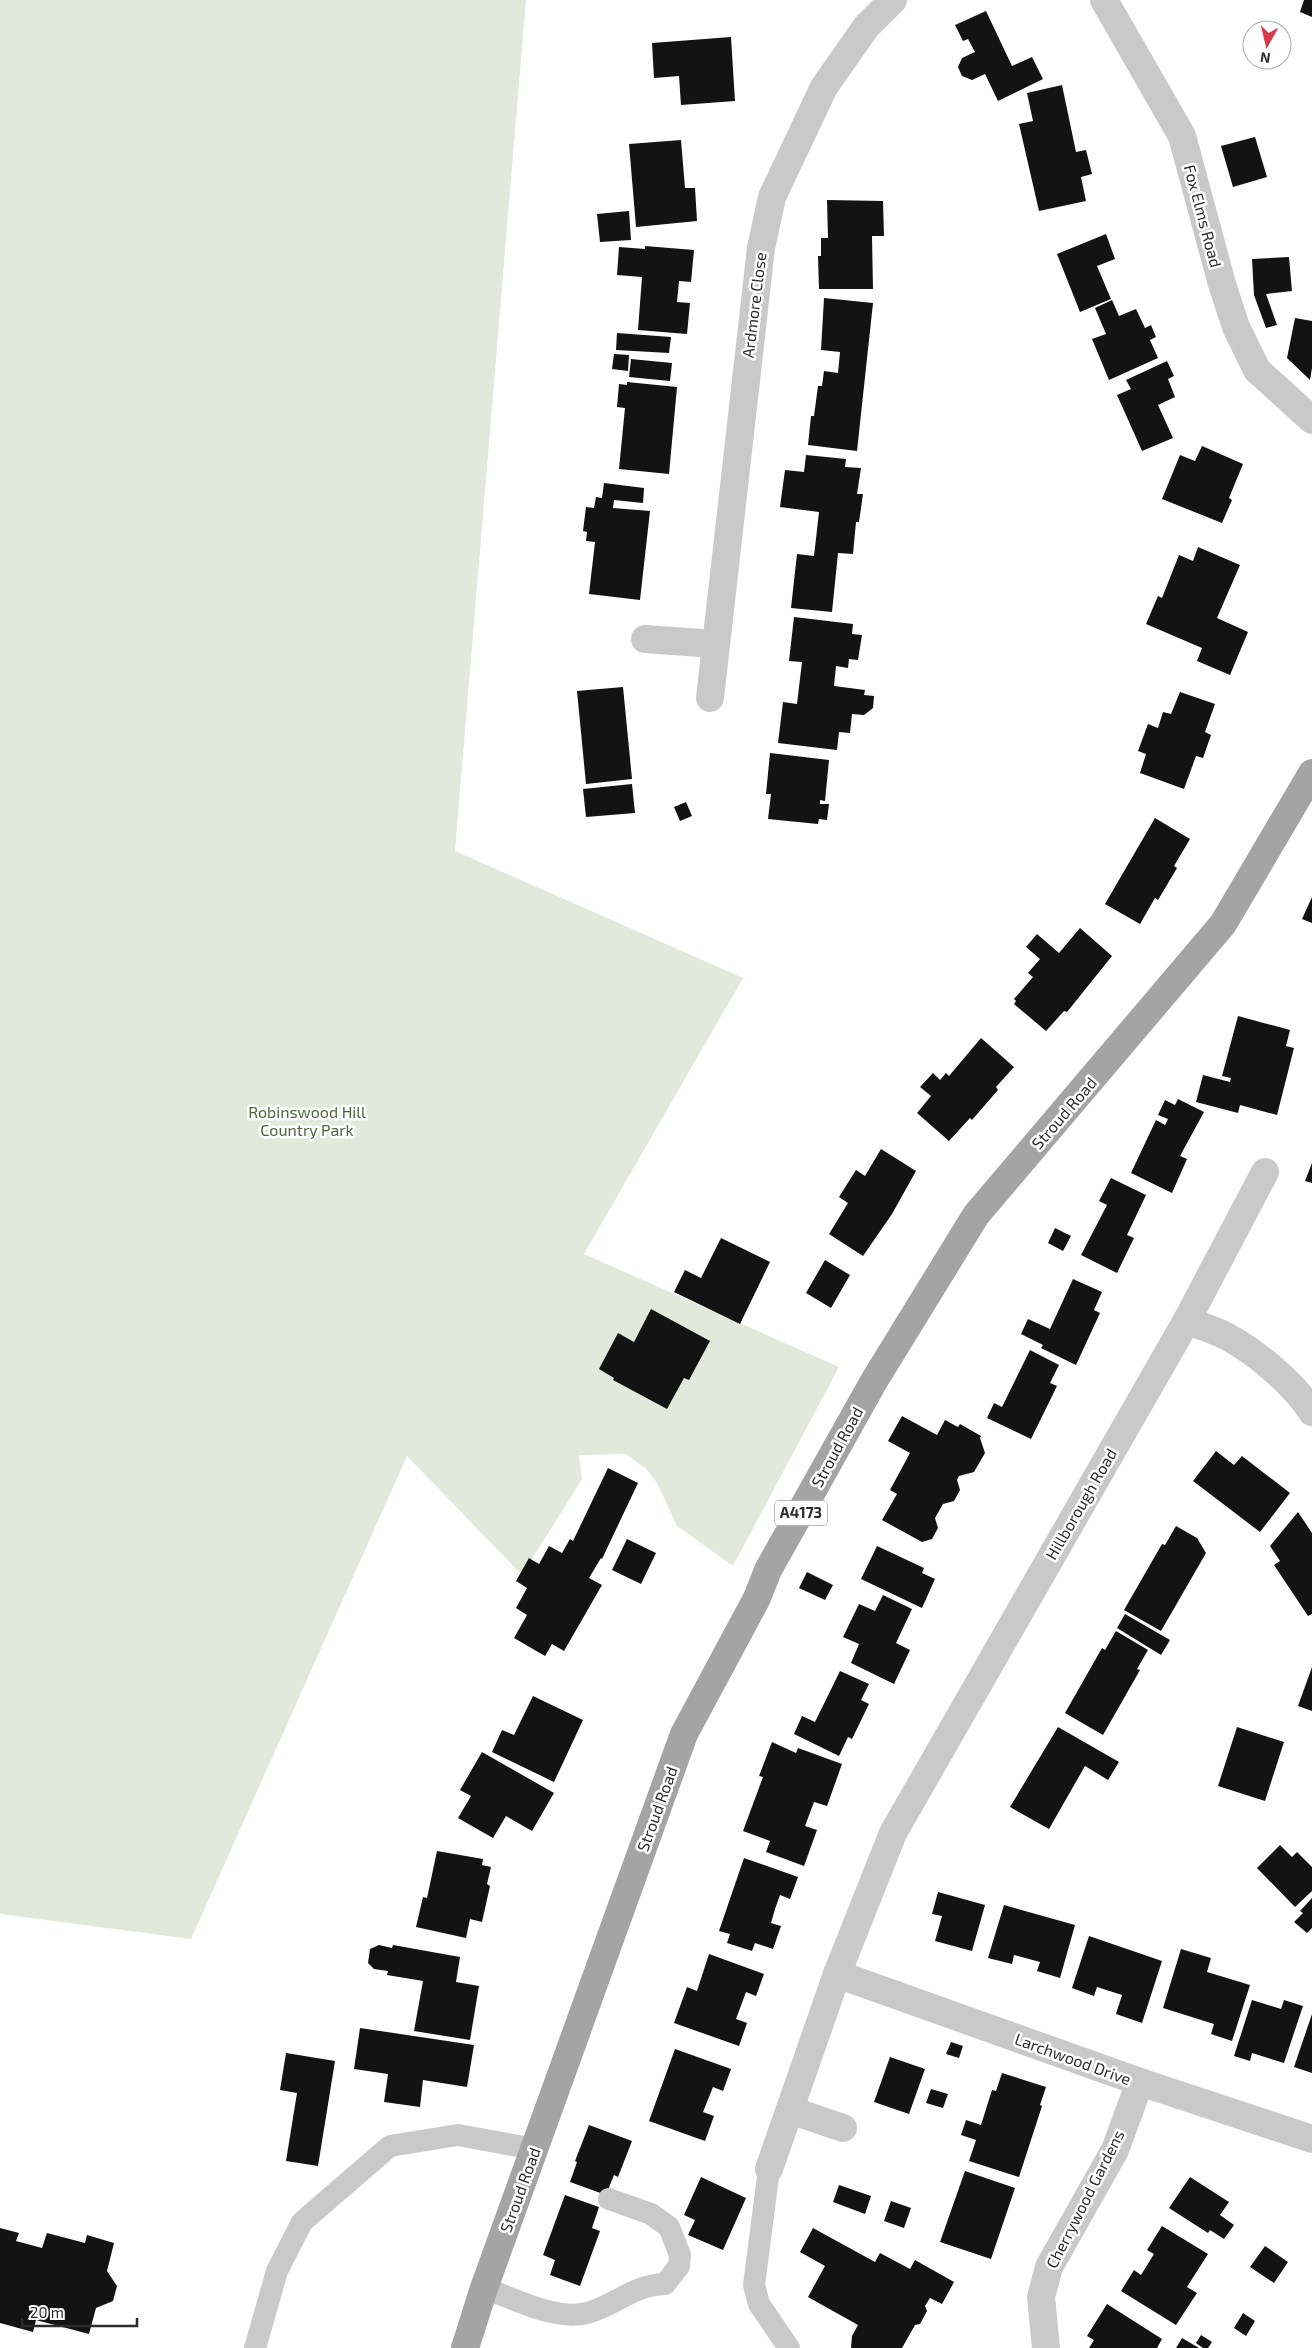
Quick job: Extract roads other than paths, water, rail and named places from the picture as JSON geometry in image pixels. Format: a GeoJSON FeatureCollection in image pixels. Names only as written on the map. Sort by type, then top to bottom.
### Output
{"type":"FeatureCollection","features":[{"type":"Feature","properties":{"kind":"main road","name":"Stroud Road"},"geometry":{"type":"LineString","coordinates":[[466,2348],[484,2288],[684,1734],[757,1598],[768,1570],[874,1381],[976,1215],[1223,924],[1312,773]]}},
{"type":"Feature","properties":{"kind":"street","name":"Ardmore Close"},"geometry":{"type":"LineString","coordinates":[[710,698],[761,248],[772,196],[824,87],[866,27],[893,0]]}},
{"type":"Feature","properties":{"kind":"street","name":"Fox Elms Road"},"geometry":{"type":"LineString","coordinates":[[1104,0],[1182,136],[1222,284],[1236,327],[1256,370],[1312,420]]}},
{"type":"Feature","properties":{"kind":"street"},"geometry":{"type":"LineString","coordinates":[[645,639],[715,644]]}},
{"type":"Feature","properties":{"kind":"street","name":"Hillborough Road"},"geometry":{"type":"LineString","coordinates":[[836,1974],[893,1833],[1187,1320],[1265,1172]]}},
{"type":"Feature","properties":{"kind":"street"},"geometry":{"type":"LineString","coordinates":[[1187,1320],[1226,1336],[1260,1358],[1305,1401],[1312,1412]]}},
{"type":"Feature","properties":{"kind":"street"},"geometry":{"type":"LineString","coordinates":[[769,2169],[836,1974]]}},
{"type":"Feature","properties":{"kind":"street","name":"Larchwood Drive"},"geometry":{"type":"LineString","coordinates":[[836,1974],[1140,2082],[1312,2139]]}},
{"type":"Feature","properties":{"kind":"street","name":"Cherrywood Gardens"},"geometry":{"type":"LineString","coordinates":[[1046,2348],[1041,2297],[1048,2267],[1115,2150],[1140,2082]]}},
{"type":"Feature","properties":{"kind":"street"},"geometry":{"type":"LineString","coordinates":[[790,2110],[843,2128]]}},
{"type":"Feature","properties":{"kind":"lane"},"geometry":{"type":"LineString","coordinates":[[255,2348],[277,2272],[302,2222],[390,2146],[458,2135],[535,2149]]}},
{"type":"Feature","properties":{"kind":"lane"},"geometry":{"type":"LineString","coordinates":[[769,2169],[754,2285],[759,2304],[789,2348]]}},
{"type":"Feature","properties":{"kind":"lane"},"geometry":{"type":"LineString","coordinates":[[484,2288],[559,2315],[587,2313],[648,2284],[665,2284],[679,2266],[680,2256],[669,2227],[651,2214],[609,2199]]}},
{"type":"Feature","properties":{"kind":"park label","name":"Robinswood Hill Country Park"},"geometry":{"type":"Point","coordinates":[307,1121]}}]}
